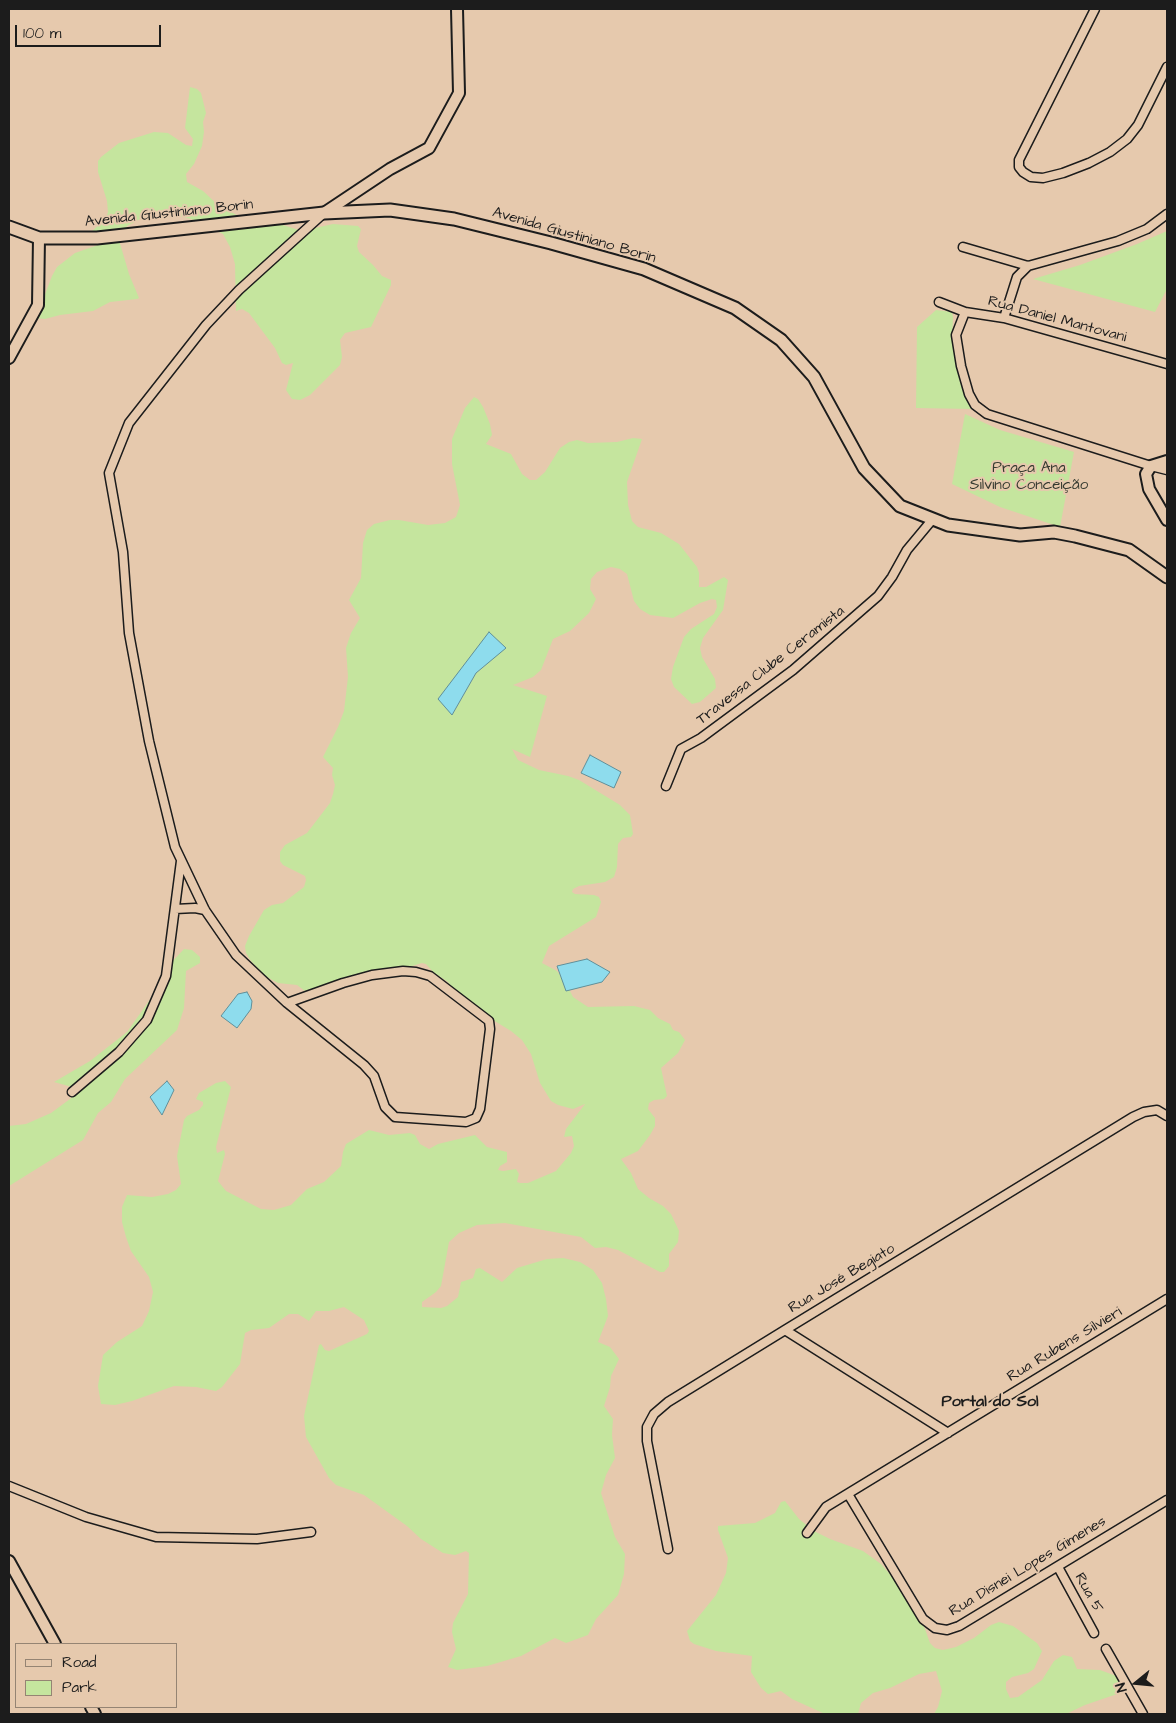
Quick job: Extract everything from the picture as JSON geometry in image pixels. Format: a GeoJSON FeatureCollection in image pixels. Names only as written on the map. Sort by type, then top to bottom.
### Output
{"type":"FeatureCollection","features":[{"type":"Feature","properties":{"kind":"main road","name":"Avenida Giustiniano Borin"},"geometry":{"type":"LineString","coordinates":[[9,227],[39,238],[97,238],[324,213],[390,210],[454,219],[644,269],[735,308],[781,340],[814,377],[864,468],[900,506],[948,525],[1020,535],[1054,532],[1129,550],[1167,577]]}},
{"type":"Feature","properties":{"kind":"street"},"geometry":{"type":"LineString","coordinates":[[287,1003],[372,975],[403,971],[430,976],[489,1021],[490,1029],[480,1109],[476,1118],[466,1122],[395,1117],[385,1107],[374,1076],[287,1003],[236,955],[205,910],[174,847],[144,712],[129,633],[123,552],[109,473],[129,423],[200,332],[239,290],[324,213],[390,169],[429,148],[459,93],[457,9]]}},
{"type":"Feature","properties":{"kind":"street"},"geometry":{"type":"LineString","coordinates":[[1095,9],[1019,160],[1019,167],[1023,172],[1031,177],[1043,178],[1089,163],[1110,152],[1127,139],[1138,124],[1167,67]]}},
{"type":"Feature","properties":{"kind":"street"},"geometry":{"type":"LineString","coordinates":[[1004,318],[1017,277],[1028,266],[1118,241],[1147,229],[1167,214]]}},
{"type":"Feature","properties":{"kind":"street"},"geometry":{"type":"LineString","coordinates":[[9,358],[38,305],[39,238]]}},
{"type":"Feature","properties":{"kind":"street"},"geometry":{"type":"LineString","coordinates":[[963,248],[1028,266]]}},
{"type":"Feature","properties":{"kind":"street","name":"Rua Daniel Mantovani"},"geometry":{"type":"LineString","coordinates":[[939,302],[965,312],[1004,318],[1167,364]]}},
{"type":"Feature","properties":{"kind":"street"},"geometry":{"type":"LineString","coordinates":[[965,312],[956,335],[960,366],[969,394],[975,405],[987,414],[1167,470]]}},
{"type":"Feature","properties":{"kind":"street"},"geometry":{"type":"LineString","coordinates":[[1167,460],[1151,466],[1146,474],[1149,489],[1167,520]]}},
{"type":"Feature","properties":{"kind":"street","name":"Travessa Clube Ceramista"},"geometry":{"type":"LineString","coordinates":[[666,786],[681,749],[701,738],[793,670],[878,596],[892,577],[907,550],[932,520]]}},
{"type":"Feature","properties":{"kind":"street"},"geometry":{"type":"LineString","coordinates":[[72,1092],[119,1052],[146,1020],[166,976],[181,861]]}},
{"type":"Feature","properties":{"kind":"street"},"geometry":{"type":"LineString","coordinates":[[175,909],[195,908],[205,910]]}},
{"type":"Feature","properties":{"kind":"street","name":"Rua José Begiato"},"geometry":{"type":"LineString","coordinates":[[668,1549],[647,1442],[647,1427],[654,1414],[668,1402],[1133,1117],[1144,1112],[1157,1110],[1167,1116]]}},
{"type":"Feature","properties":{"kind":"street","name":"Rua Rubens Silvieri"},"geometry":{"type":"LineString","coordinates":[[807,1534],[826,1507],[1167,1299]]}},
{"type":"Feature","properties":{"kind":"street"},"geometry":{"type":"LineString","coordinates":[[785,1330],[948,1433]]}},
{"type":"Feature","properties":{"kind":"street"},"geometry":{"type":"LineString","coordinates":[[9,1486],[86,1517],[156,1537],[257,1539],[311,1532]]}},
{"type":"Feature","properties":{"kind":"street","name":"Rua Disnei Lopes Gimenes"},"geometry":{"type":"LineString","coordinates":[[848,1494],[923,1619],[934,1628],[947,1630],[959,1626],[1167,1500]]}},
{"type":"Feature","properties":{"kind":"street"},"geometry":{"type":"LineString","coordinates":[[9,1561],[54,1643]]}},
{"type":"Feature","properties":{"kind":"street","name":"Rua 5"},"geometry":{"type":"LineString","coordinates":[[1058,1567],[1094,1633]]}},
{"type":"Feature","properties":{"kind":"street"},"geometry":{"type":"LineString","coordinates":[[1106,1649],[1143,1714]]}},
{"type":"Feature","properties":{"kind":"green space"},"geometry":{"type":"Polygon","coordinates":[[[190,87],[197,89],[201,93],[206,113],[203,122],[202,146],[194,164],[186,174],[187,182],[203,191],[218,205],[244,219],[267,220],[302,231],[333,224],[358,226],[361,229],[357,246],[359,252],[382,276],[391,280],[391,285],[371,327],[345,333],[340,340],[342,357],[340,365],[310,395],[300,400],[292,399],[286,390],[293,363],[286,365],[282,363],[275,348],[249,313],[242,309],[236,311],[235,264],[230,247],[223,234],[191,219],[175,215],[157,214],[140,219],[127,226],[119,240],[129,274],[139,298],[110,302],[93,311],[45,319],[36,318],[57,267],[75,253],[101,244],[88,235],[106,218],[108,212],[107,201],[98,172],[98,161],[119,143],[154,132],[168,133],[186,145],[192,146],[193,139],[185,128],[190,87]]]}},
{"type":"Feature","properties":{"kind":"green space"},"geometry":{"type":"Polygon","coordinates":[[[1167,231],[1167,289],[1155,312],[1033,279],[1080,265],[1167,231]]]}},
{"type":"Feature","properties":{"kind":"green space"},"geometry":{"type":"Polygon","coordinates":[[[936,310],[952,312],[952,342],[959,375],[973,409],[916,408],[917,327],[936,310]]]}},
{"type":"Feature","properties":{"kind":"green space"},"geometry":{"type":"Polygon","coordinates":[[[474,397],[478,399],[490,424],[492,435],[486,444],[511,454],[522,474],[530,480],[536,480],[545,472],[560,448],[569,442],[577,440],[588,443],[617,442],[633,438],[642,439],[627,482],[628,505],[632,521],[638,527],[661,533],[679,544],[697,567],[699,587],[706,587],[724,577],[728,580],[723,610],[703,638],[700,648],[702,657],[715,679],[716,688],[700,702],[692,704],[674,687],[671,679],[673,667],[684,637],[691,629],[714,614],[717,607],[716,600],[712,599],[700,603],[673,618],[650,615],[640,609],[634,601],[627,574],[620,569],[611,567],[597,572],[591,579],[590,589],[596,599],[589,613],[570,631],[553,639],[541,670],[533,677],[513,685],[547,696],[530,757],[512,749],[518,760],[539,770],[579,780],[620,805],[630,815],[633,834],[631,837],[623,838],[618,844],[617,867],[614,877],[605,882],[579,886],[573,889],[572,892],[599,897],[601,902],[596,917],[549,946],[542,963],[557,971],[573,997],[588,1007],[634,1006],[650,1010],[658,1018],[670,1024],[673,1030],[679,1032],[685,1040],[678,1053],[661,1068],[667,1096],[664,1099],[654,1100],[649,1103],[648,1109],[655,1118],[655,1126],[638,1151],[621,1159],[631,1173],[638,1189],[663,1206],[671,1214],[679,1231],[678,1242],[669,1254],[669,1266],[664,1272],[660,1272],[618,1250],[606,1247],[595,1248],[581,1237],[505,1223],[477,1225],[459,1233],[449,1242],[441,1286],[422,1302],[422,1307],[441,1308],[447,1306],[458,1297],[461,1282],[473,1278],[476,1269],[480,1268],[502,1282],[517,1268],[547,1259],[563,1258],[580,1262],[593,1270],[602,1283],[608,1316],[598,1342],[610,1347],[619,1359],[611,1376],[610,1387],[604,1406],[613,1419],[612,1435],[615,1458],[606,1475],[601,1493],[615,1537],[625,1554],[624,1574],[618,1595],[596,1619],[588,1635],[566,1643],[555,1638],[521,1656],[487,1666],[457,1670],[448,1667],[456,1649],[452,1632],[453,1623],[468,1594],[469,1553],[466,1551],[455,1555],[443,1553],[421,1539],[407,1526],[364,1495],[336,1485],[329,1478],[306,1437],[304,1416],[319,1345],[321,1344],[325,1350],[329,1351],[367,1334],[369,1331],[364,1320],[344,1307],[329,1311],[316,1311],[309,1321],[298,1314],[289,1314],[269,1328],[251,1330],[245,1333],[240,1364],[222,1387],[216,1391],[196,1387],[174,1386],[115,1405],[101,1404],[98,1386],[103,1355],[117,1342],[142,1326],[149,1311],[153,1292],[149,1277],[131,1251],[122,1222],[122,1207],[127,1195],[152,1197],[168,1194],[176,1190],[181,1184],[177,1156],[184,1120],[203,1105],[203,1102],[196,1099],[199,1093],[216,1083],[225,1081],[231,1087],[216,1147],[217,1153],[224,1150],[225,1154],[218,1181],[226,1191],[261,1209],[274,1210],[291,1205],[307,1189],[324,1182],[341,1166],[346,1144],[369,1130],[389,1135],[410,1133],[415,1135],[420,1144],[429,1149],[438,1144],[475,1135],[487,1147],[507,1152],[507,1162],[500,1166],[498,1170],[516,1169],[519,1174],[517,1182],[520,1183],[528,1183],[556,1171],[571,1153],[574,1146],[572,1136],[564,1137],[566,1129],[585,1104],[573,1109],[551,1101],[540,1083],[531,1054],[522,1040],[511,1031],[462,1001],[454,993],[448,982],[434,973],[426,964],[422,963],[342,979],[320,988],[305,991],[297,985],[278,983],[265,976],[246,953],[245,946],[249,936],[264,910],[272,905],[283,903],[304,887],[305,876],[283,865],[280,861],[280,852],[285,845],[307,833],[330,803],[333,794],[335,785],[332,775],[333,768],[323,757],[344,711],[348,677],[346,648],[351,633],[360,618],[349,600],[361,578],[363,543],[367,530],[374,524],[390,520],[428,525],[445,523],[456,517],[460,505],[452,464],[452,439],[465,408],[474,397]],[[489,632],[452,715],[476,673],[485,666],[489,632]]]}},
{"type":"Feature","properties":{"kind":"green space","name":"Praça Ana Silvino Conceição"},"geometry":{"type":"Polygon","coordinates":[[[965,414],[1000,430],[1074,452],[1060,527],[1000,507],[952,484],[965,414]]]}},
{"type":"Feature","properties":{"kind":"green space"},"geometry":{"type":"Polygon","coordinates":[[[184,949],[192,950],[200,957],[200,963],[186,971],[184,1008],[177,1030],[125,1079],[111,1102],[98,1113],[83,1140],[9,1186],[9,1126],[26,1124],[51,1113],[70,1099],[79,1089],[54,1082],[90,1061],[127,1032],[151,998],[169,965],[184,949]]]}},
{"type":"Feature","properties":{"kind":"green space"},"geometry":{"type":"Polygon","coordinates":[[[785,1501],[799,1519],[814,1531],[863,1551],[881,1564],[916,1604],[930,1643],[935,1648],[943,1650],[956,1647],[999,1622],[1013,1626],[1037,1643],[1042,1651],[1034,1669],[1028,1673],[1012,1677],[1006,1682],[1006,1689],[1010,1698],[1018,1697],[1042,1680],[1054,1661],[1063,1655],[1072,1657],[1077,1669],[1100,1670],[1119,1677],[1126,1687],[1123,1692],[1085,1705],[1066,1714],[934,1714],[942,1691],[936,1671],[919,1674],[890,1688],[873,1693],[861,1703],[858,1714],[825,1714],[792,1699],[781,1691],[768,1694],[761,1688],[751,1672],[752,1656],[716,1651],[694,1644],[690,1641],[687,1631],[716,1595],[726,1573],[728,1558],[718,1526],[755,1523],[775,1513],[781,1502],[785,1501]]]}},
{"type":"Feature","properties":{"kind":"water"},"geometry":{"type":"Polygon","coordinates":[[[489,632],[506,648],[476,673],[452,715],[438,699],[489,632]]]}},
{"type":"Feature","properties":{"kind":"water"},"geometry":{"type":"Polygon","coordinates":[[[590,755],[621,772],[614,788],[581,773],[590,755]]]}},
{"type":"Feature","properties":{"kind":"water"},"geometry":{"type":"Polygon","coordinates":[[[587,959],[610,972],[602,982],[566,991],[557,966],[587,959]]]}},
{"type":"Feature","properties":{"kind":"water"},"geometry":{"type":"Polygon","coordinates":[[[247,992],[252,1001],[251,1009],[237,1028],[221,1016],[238,994],[247,992]]]}},
{"type":"Feature","properties":{"kind":"water"},"geometry":{"type":"Polygon","coordinates":[[[167,1081],[174,1090],[162,1115],[150,1097],[167,1081]]]}},
{"type":"Feature","properties":{"kind":"district","name":"Portal do Sol"},"geometry":{"type":"Point","coordinates":[990,1403]}}]}
